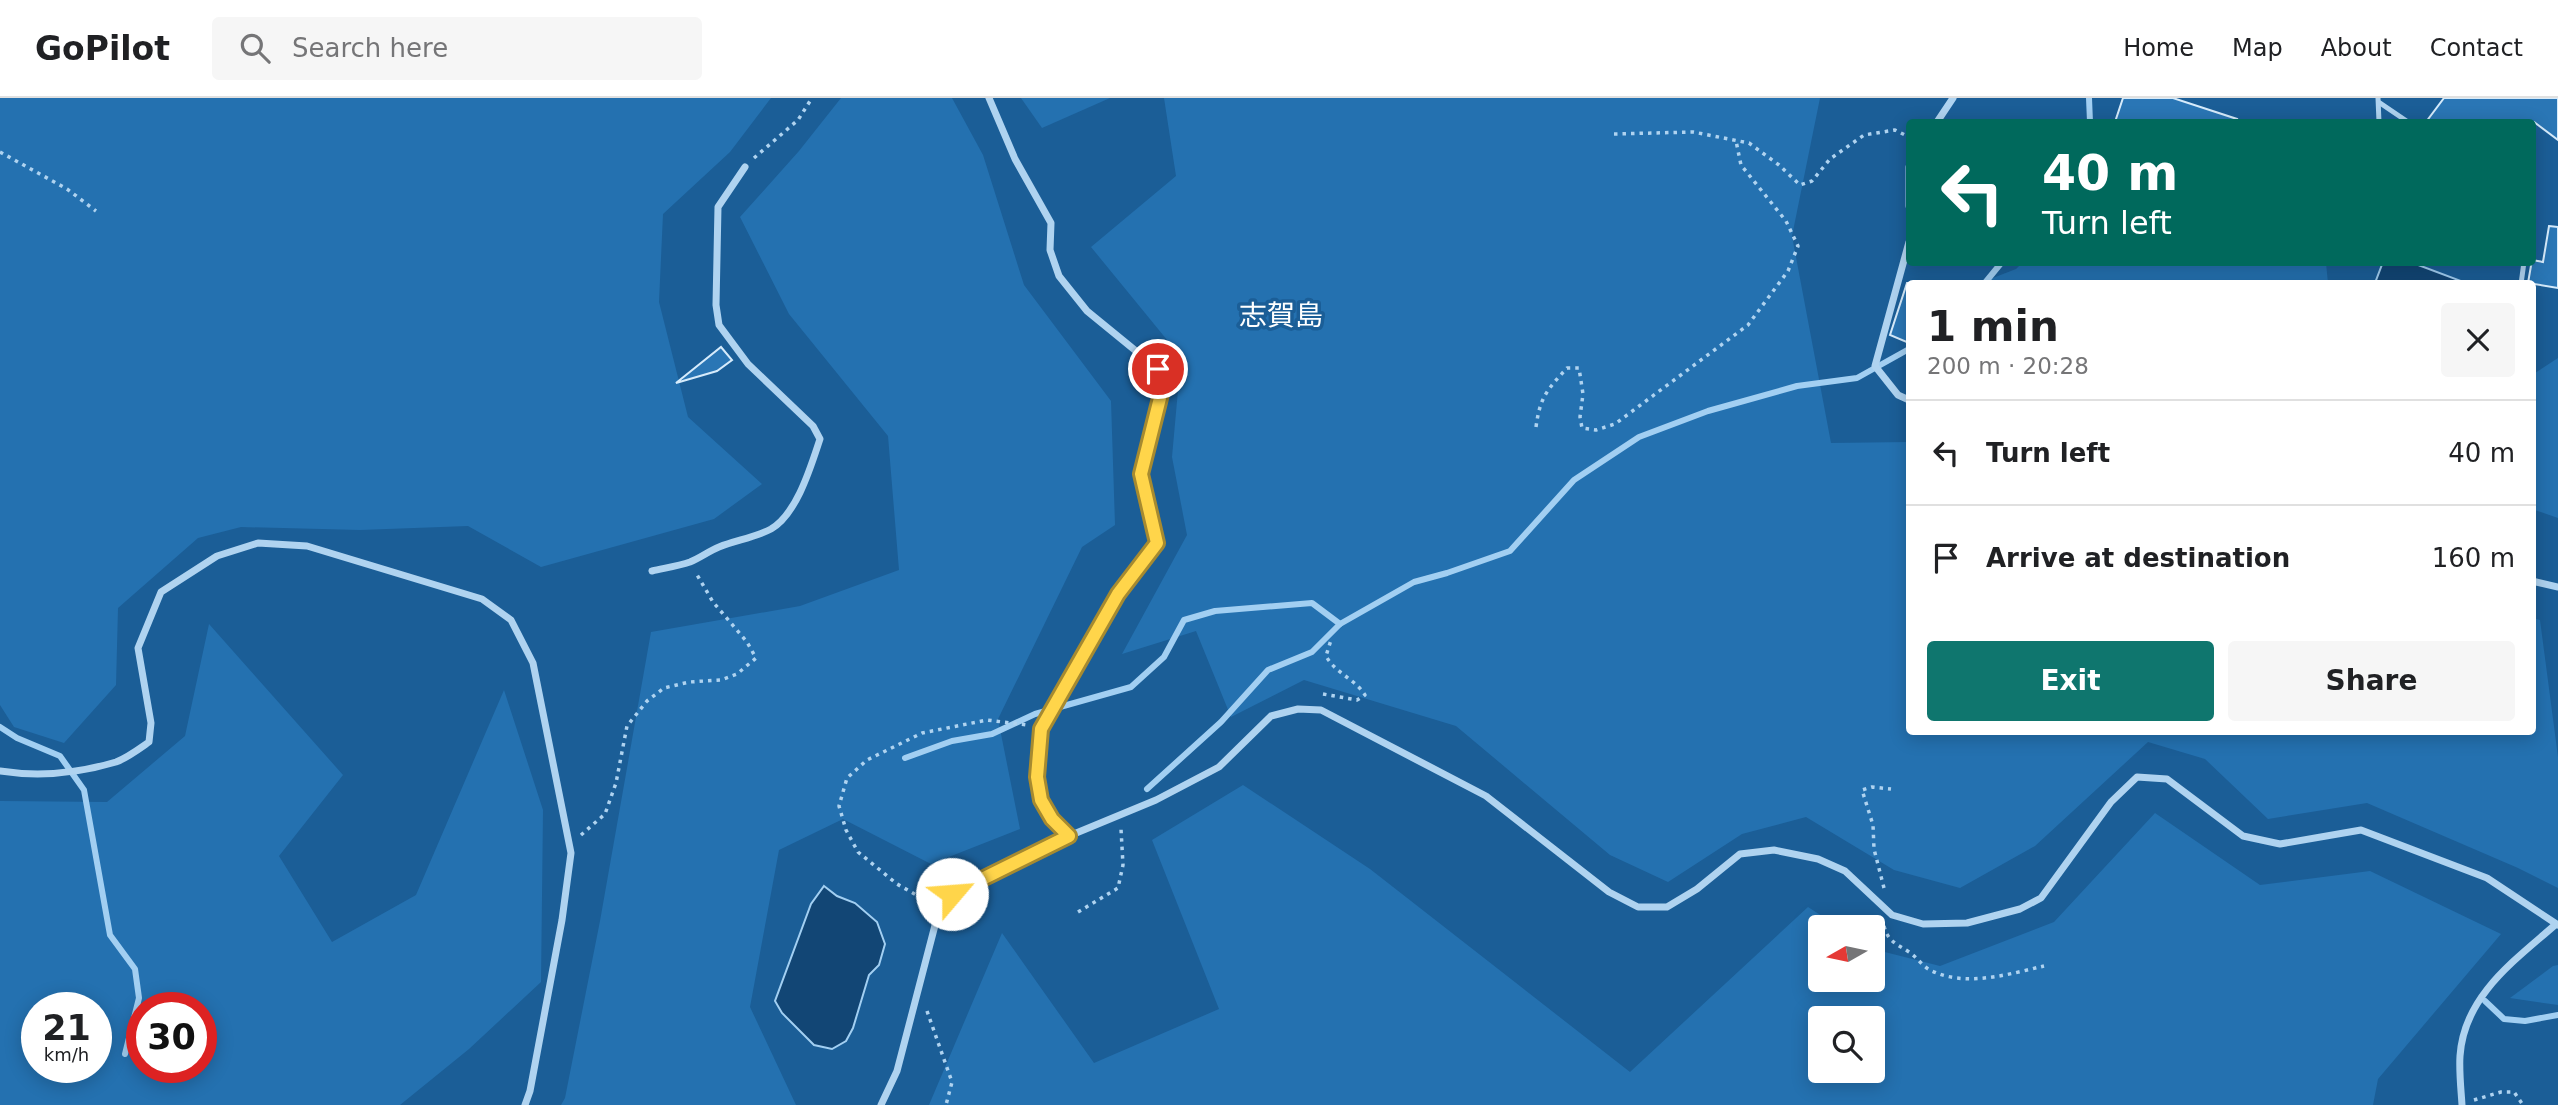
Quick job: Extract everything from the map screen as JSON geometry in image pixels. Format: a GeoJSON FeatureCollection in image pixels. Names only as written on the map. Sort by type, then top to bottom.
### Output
{"type":"FeatureCollection","features":[{"type":"Feature","properties":{"kind":"street"},"geometry":{"type":"LineString","coordinates":[[989,98],[1015,159],[1051,223],[1050,250],[1059,276],[1087,311],[1158,369],[1162,390],[1141,474],[1157,543],[1118,594],[1041,729],[1037,777],[1041,800],[1052,819],[1069,836]]}},
{"type":"Feature","properties":{"kind":"street"},"geometry":{"type":"LineString","coordinates":[[1939,119],[1953,98]]}},
{"type":"Feature","properties":{"kind":"street"},"geometry":{"type":"LineString","coordinates":[[652,571],[689,562],[721,546],[747,539],[774,527],[788,512],[800,490],[820,439],[813,426],[748,364],[719,325],[716,304],[718,207],[745,167]]}},
{"type":"Feature","properties":{"kind":"street"},"geometry":{"type":"LineString","coordinates":[[1906,253],[1875,366],[1898,395],[1906,399]]}},
{"type":"Feature","properties":{"kind":"street"},"geometry":{"type":"LineString","coordinates":[[0,771],[23,774],[58,773],[118,761],[149,742],[151,723],[138,648],[161,592],[217,556],[258,543],[307,546],[482,599],[511,620],[533,663],[571,853],[562,920],[530,1091],[525,1105]]}},
{"type":"Feature","properties":{"kind":"street"},"geometry":{"type":"LineString","coordinates":[[2536,582],[2558,587]]}},
{"type":"Feature","properties":{"kind":"street"},"geometry":{"type":"LineString","coordinates":[[881,1105],[897,1071],[939,910],[952,894],[1069,836],[1156,800],[1219,767],[1271,716],[1298,709],[1321,710],[1486,796],[1609,892],[1638,907],[1667,907],[1697,889],[1740,855],[1774,850],[1818,859],[1845,871],[1892,915],[1923,924],[1967,923],[2020,909],[2041,898],[2111,802],[2137,778],[2167,779],[2243,836],[2280,844],[2361,830],[2487,878],[2557,925],[2501,972],[2479,999],[2466,1027],[2460,1056],[2462,1104]]}},
{"type":"Feature","properties":{"kind":"lane"},"geometry":{"type":"LineString","coordinates":[[2379,101],[2379,119]]}},
{"type":"Feature","properties":{"kind":"lane"},"geometry":{"type":"LineString","coordinates":[[2379,101],[2404,119]]}},
{"type":"Feature","properties":{"kind":"path"},"geometry":{"type":"LineString","coordinates":[[745,167],[797,120],[812,98]]}},
{"type":"Feature","properties":{"kind":"path"},"geometry":{"type":"LineString","coordinates":[[1615,134],[1693,132],[1749,143],[1801,185],[1812,181],[1830,159],[1864,135],[1895,130],[1906,136]]}},
{"type":"Feature","properties":{"kind":"path"},"geometry":{"type":"LineString","coordinates":[[1536,426],[1539,404],[1550,386],[1567,368],[1579,368],[1583,394],[1580,417],[1582,428],[1596,430],[1615,424],[1748,326],[1788,271],[1798,246],[1786,221],[1741,165],[1736,141]]}},
{"type":"Feature","properties":{"kind":"path"},"geometry":{"type":"LineString","coordinates":[[0,152],[67,188],[96,211]]}},
{"type":"Feature","properties":{"kind":"path"},"geometry":{"type":"LineString","coordinates":[[569,846],[605,814],[617,783],[627,726],[647,701],[664,688],[688,682],[721,680],[737,674],[756,658],[747,642],[713,602],[689,562]]}},
{"type":"Feature","properties":{"kind":"path"},"geometry":{"type":"LineString","coordinates":[[1317,694],[1357,700],[1365,695],[1359,685],[1331,665],[1326,656],[1331,640]]}},
{"type":"Feature","properties":{"kind":"path"},"geometry":{"type":"LineString","coordinates":[[936,920],[918,896],[897,884],[858,852],[846,830],[839,806],[846,778],[867,760],[922,733],[987,720],[1041,729]]}},
{"type":"Feature","properties":{"kind":"path"},"geometry":{"type":"LineString","coordinates":[[1891,789],[1872,787],[1862,790],[1873,825],[1874,849],[1885,892],[1882,922],[1887,937],[1930,970],[1951,976],[1972,979],[2044,966]]}},
{"type":"Feature","properties":{"kind":"path"},"geometry":{"type":"LineString","coordinates":[[1078,912],[1118,888],[1123,865],[1121,815]]}},
{"type":"Feature","properties":{"kind":"path"},"geometry":{"type":"LineString","coordinates":[[918,990],[952,1082],[946,1105]]}},
{"type":"Feature","properties":{"kind":"path"},"geometry":{"type":"LineString","coordinates":[[2462,1104],[2501,1092],[2514,1092],[2523,1105]]}},
{"type":"Feature","properties":{"kind":"shaded area"},"geometry":{"type":"Polygon","coordinates":[[[0,98],[771,98],[730,152],[663,214],[659,302],[688,417],[762,484],[714,519],[541,567],[468,526],[360,530],[241,527],[198,538],[118,608],[116,685],[64,743],[14,727],[0,705],[0,98]]]}},
{"type":"Feature","properties":{"kind":"shaded area"},"geometry":{"type":"Polygon","coordinates":[[[841,98],[952,98],[983,155],[1024,285],[1111,401],[1115,525],[1082,547],[998,719],[1020,829],[931,864],[843,819],[779,850],[750,1007],[796,1105],[561,1105],[565,1098],[600,921],[651,632],[800,606],[899,570],[888,436],[789,314],[740,217],[799,151],[841,98]]]}},
{"type":"Feature","properties":{"kind":"shaded area"},"geometry":{"type":"Polygon","coordinates":[[[1021,98],[1110,98],[1042,128],[1021,98]]]}},
{"type":"Feature","properties":{"kind":"shaded area"},"geometry":{"type":"Polygon","coordinates":[[[1164,98],[1820,98],[1792,236],[1831,443],[1906,442],[1906,735],[2536,735],[2536,619],[2540,620],[2558,757],[2558,888],[2367,803],[2268,819],[2205,759],[2148,742],[2035,846],[1960,888],[1894,870],[1806,817],[1742,834],[1668,882],[1610,855],[1456,726],[1304,680],[1231,717],[1196,631],[1122,654],[1187,535],[1172,457],[1181,357],[1091,247],[1176,176],[1164,98]]]}},
{"type":"Feature","properties":{"kind":"shaded area"},"geometry":{"type":"Polygon","coordinates":[[[2019,266],[2326,266],[2328,280],[1988,280],[2019,266]]]}},
{"type":"Feature","properties":{"kind":"shaded area"},"geometry":{"type":"Polygon","coordinates":[[[2381,266],[2421,266],[2458,280],[2376,280],[2381,266]]]}},
{"type":"Feature","properties":{"kind":"shaded area"},"geometry":{"type":"Polygon","coordinates":[[[2558,358],[2558,518],[2536,510],[2536,372],[2558,358]]]}},
{"type":"Feature","properties":{"kind":"shaded area"},"geometry":{"type":"Polygon","coordinates":[[[209,624],[343,775],[279,856],[332,942],[416,895],[504,690],[543,810],[541,982],[469,1049],[400,1105],[0,1105],[0,801],[107,802],[185,736],[209,624]]]}},
{"type":"Feature","properties":{"kind":"shaded area"},"geometry":{"type":"Polygon","coordinates":[[[1243,785],[1370,869],[1630,1072],[1808,907],[1820,915],[1808,915],[1808,992],[1885,992],[1885,952],[1940,966],[2054,922],[2155,813],[2260,885],[2370,871],[2501,934],[2378,1079],[2373,1105],[929,1105],[1002,933],[1094,1063],[1219,1009],[1152,840],[1243,785]]]}},
{"type":"Feature","properties":{"kind":"shaded area"},"geometry":{"type":"Polygon","coordinates":[[[824,886],[837,896],[855,903],[877,922],[885,944],[879,965],[869,975],[853,1028],[846,1041],[832,1049],[814,1045],[782,1013],[775,1001],[811,904],[824,886]]]}},
{"type":"Feature","properties":{"kind":"shaded area"},"geometry":{"type":"Polygon","coordinates":[[[2558,965],[2558,1005],[2510,998],[2553,966],[2558,965]]]}},
{"type":"Feature","properties":{"kind":"building"},"geometry":{"type":"Polygon","coordinates":[[[2123,98],[2173,98],[2237,119],[2116,119],[2123,98]]]}},
{"type":"Feature","properties":{"kind":"building"},"geometry":{"type":"Polygon","coordinates":[[[2444,98],[2558,98],[2558,140],[2536,124],[2536,119],[2428,119],[2444,98]]]}},
{"type":"Feature","properties":{"kind":"building"},"geometry":{"type":"Polygon","coordinates":[[[2549,226],[2558,227],[2558,288],[2536,284],[2536,280],[2529,280],[2531,266],[2536,266],[2536,261],[2543,262],[2549,226]]]}},
{"type":"Feature","properties":{"kind":"building"},"geometry":{"type":"Polygon","coordinates":[[[1906,286],[1906,342],[1890,335],[1906,286]]]}},
{"type":"Feature","properties":{"kind":"building"},"geometry":{"type":"Polygon","coordinates":[[[721,347],[732,360],[717,371],[676,383],[721,347]]]}},
{"type":"Feature","properties":{"kind":"waterway"},"geometry":{"type":"LineString","coordinates":[[2089,98],[2090,119]]}},
{"type":"Feature","properties":{"kind":"waterway"},"geometry":{"type":"LineString","coordinates":[[1987,280],[1999,266]]}},
{"type":"Feature","properties":{"kind":"waterway"},"geometry":{"type":"LineString","coordinates":[[1147,789],[1221,722],[1268,670],[1312,652],[1340,624],[1414,582],[1510,551],[1574,480],[1639,437],[1708,411],[1797,386],[1857,378],[1906,351]]}},
{"type":"Feature","properties":{"kind":"waterway"},"geometry":{"type":"LineString","coordinates":[[905,758],[952,741],[992,734],[1035,714],[1131,687],[1164,657],[1184,620],[1215,611],[1312,603],[1340,624]]}},
{"type":"Feature","properties":{"kind":"waterway"},"geometry":{"type":"LineString","coordinates":[[0,727],[17,738],[60,756],[84,790],[110,935],[135,969],[139,998],[125,1054]]}},
{"type":"Feature","properties":{"kind":"waterway"},"geometry":{"type":"LineString","coordinates":[[2485,1001],[2504,1019],[2525,1021],[2558,1015]]}},
{"type":"Feature","properties":{"kind":"district","name":"志賀島"},"geometry":{"type":"Point","coordinates":[1281,315]}},
{"type":"Feature","properties":{"kind":"route"},"geometry":{"type":"LineString","coordinates":[[952,894],[1069,836],[1052,819],[1041,800],[1037,777],[1041,729],[1118,594],[1157,543],[1141,474],[1162,390],[1158,369]]}}]}
